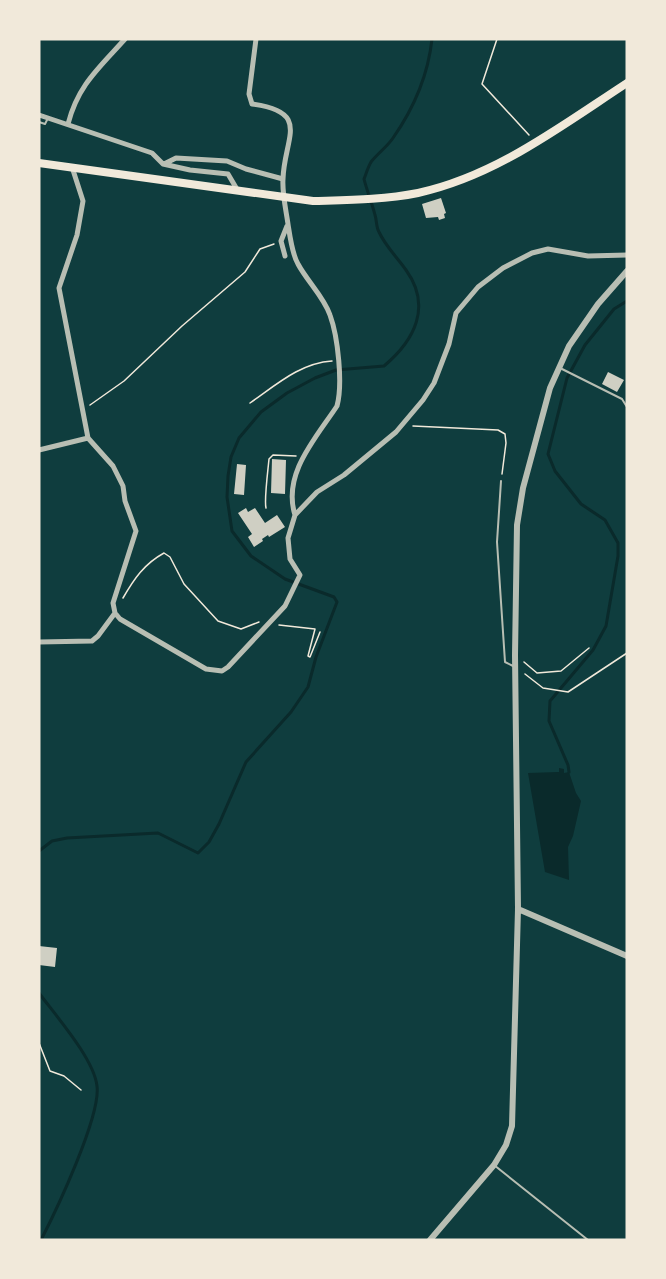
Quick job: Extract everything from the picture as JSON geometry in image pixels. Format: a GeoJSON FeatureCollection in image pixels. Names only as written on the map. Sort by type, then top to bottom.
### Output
{"type":"FeatureCollection","features":[{"type":"Feature","properties":{"kind":"highway"},"geometry":{"type":"LineString","coordinates":[[39,163],[313,201],[396,197],[462,179],[511,157],[627,83]]}},
{"type":"Feature","properties":{"kind":"street"},"geometry":{"type":"LineString","coordinates":[[68,124],[74,103],[86,83],[125,39]]}},
{"type":"Feature","properties":{"kind":"street"},"geometry":{"type":"LineString","coordinates":[[256,39],[249,94],[252,104],[270,106],[282,111],[288,120],[291,129],[283,179],[288,225],[297,262],[330,314],[339,362],[337,406],[303,456],[294,480],[291,502],[295,515]]}},
{"type":"Feature","properties":{"kind":"street"},"geometry":{"type":"LineString","coordinates":[[39,115],[152,153],[163,165],[228,174],[238,191]]}},
{"type":"Feature","properties":{"kind":"street"},"geometry":{"type":"LineString","coordinates":[[163,165],[176,158],[227,161],[246,169],[283,179]]}},
{"type":"Feature","properties":{"kind":"street"},"geometry":{"type":"LineString","coordinates":[[72,167],[83,201],[77,235],[59,288],[88,438],[113,466],[123,486],[124,501],[136,531],[113,603],[115,613],[120,619],[206,669],[222,671],[228,668],[274,618],[289,598],[300,575],[290,559],[288,538],[295,515],[317,492],[344,475],[403,424],[434,383],[449,344],[456,313],[478,287],[503,268],[532,253],[548,249],[588,256],[627,255]]}},
{"type":"Feature","properties":{"kind":"street"},"geometry":{"type":"LineString","coordinates":[[285,256],[281,241],[288,225]]}},
{"type":"Feature","properties":{"kind":"street"},"geometry":{"type":"LineString","coordinates":[[430,1240],[494,1165],[506,1145],[513,1126],[518,909],[515,655],[517,525],[532,450],[550,388],[561,369],[569,346],[598,304],[627,271]]}},
{"type":"Feature","properties":{"kind":"street"},"geometry":{"type":"LineString","coordinates":[[39,450],[88,438]]}},
{"type":"Feature","properties":{"kind":"street"},"geometry":{"type":"LineString","coordinates":[[39,642],[92,641],[115,613]]}},
{"type":"Feature","properties":{"kind":"street"},"geometry":{"type":"LineString","coordinates":[[518,909],[627,956]]}},
{"type":"Feature","properties":{"kind":"lane"},"geometry":{"type":"LineString","coordinates":[[39,122],[45,124],[49,118]]}},
{"type":"Feature","properties":{"kind":"lane"},"geometry":{"type":"LineString","coordinates":[[561,369],[622,399],[627,407]]}},
{"type":"Feature","properties":{"kind":"lane"},"geometry":{"type":"LineString","coordinates":[[501,481],[497,542],[504,650],[505,662],[516,668]]}},
{"type":"Feature","properties":{"kind":"lane"},"geometry":{"type":"LineString","coordinates":[[494,1165],[588,1240]]}},
{"type":"Feature","properties":{"kind":"path"},"geometry":{"type":"LineString","coordinates":[[497,39],[482,84],[536,142]]}},
{"type":"Feature","properties":{"kind":"path"},"geometry":{"type":"LineString","coordinates":[[82,411],[124,381],[182,326],[245,272],[260,249],[281,241]]}},
{"type":"Feature","properties":{"kind":"path"},"geometry":{"type":"LineString","coordinates":[[250,403],[298,370],[319,362],[339,362]]}},
{"type":"Feature","properties":{"kind":"path"},"geometry":{"type":"LineString","coordinates":[[403,424],[436,428],[498,430],[505,434],[501,481]]}},
{"type":"Feature","properties":{"kind":"path"},"geometry":{"type":"LineString","coordinates":[[267,508],[265,501],[268,459],[273,455],[303,456]]}},
{"type":"Feature","properties":{"kind":"path"},"geometry":{"type":"LineString","coordinates":[[113,603],[120,603],[137,575],[152,560],[164,553],[170,557],[184,584],[218,621],[240,629],[265,618],[274,618]]}},
{"type":"Feature","properties":{"kind":"path"},"geometry":{"type":"LineString","coordinates":[[276,625],[315,629],[308,656],[310,657],[320,632]]}},
{"type":"Feature","properties":{"kind":"path"},"geometry":{"type":"LineString","coordinates":[[515,655],[537,673],[561,671],[589,648]]}},
{"type":"Feature","properties":{"kind":"path"},"geometry":{"type":"LineString","coordinates":[[516,668],[543,688],[566,692],[627,653]]}},
{"type":"Feature","properties":{"kind":"path"},"geometry":{"type":"LineString","coordinates":[[39,1043],[50,1071],[64,1076],[81,1090]]}},
{"type":"Feature","properties":{"kind":"water"},"geometry":{"type":"Polygon","coordinates":[[[559,768],[564,769],[564,773],[569,772],[581,801],[573,836],[568,847],[569,880],[545,872],[528,773],[559,772],[559,768]]]}},
{"type":"Feature","properties":{"kind":"building"},"geometry":{"type":"Polygon","coordinates":[[[441,198],[446,213],[445,218],[439,220],[438,217],[426,218],[422,204],[441,198]]]}},
{"type":"Feature","properties":{"kind":"building"},"geometry":{"type":"Polygon","coordinates":[[[608,372],[624,380],[617,392],[602,384],[608,372]]]}},
{"type":"Feature","properties":{"kind":"building"},"geometry":{"type":"Polygon","coordinates":[[[272,459],[286,460],[285,494],[271,493],[272,459]]]}},
{"type":"Feature","properties":{"kind":"building"},"geometry":{"type":"Polygon","coordinates":[[[237,464],[246,465],[244,495],[234,494],[237,464]]]}},
{"type":"Feature","properties":{"kind":"building"},"geometry":{"type":"Polygon","coordinates":[[[246,508],[248,512],[255,508],[265,523],[277,515],[285,527],[269,537],[268,535],[254,547],[248,537],[252,534],[238,513],[246,508]]]}},
{"type":"Feature","properties":{"kind":"building"},"geometry":{"type":"Polygon","coordinates":[[[39,946],[57,948],[55,967],[39,965],[39,946]]]}},
{"type":"Feature","properties":{"kind":"waterway"},"geometry":{"type":"LineString","coordinates":[[39,851],[52,841],[67,838],[158,833],[198,853],[209,842],[219,824],[246,762],[291,712],[308,687],[316,657],[337,602],[334,597],[285,579],[251,556],[232,531],[227,497],[231,457],[239,438],[261,412],[287,393],[336,370],[384,366],[395,356],[411,334],[419,309],[414,283],[378,230],[364,179],[371,162],[393,138],[414,103],[427,66],[432,39]]}},
{"type":"Feature","properties":{"kind":"waterway"},"geometry":{"type":"LineString","coordinates":[[569,772],[549,721],[550,701],[593,650],[606,626],[618,556],[618,543],[605,520],[581,504],[555,471],[548,454],[567,378],[585,345],[614,309],[627,301]]}},
{"type":"Feature","properties":{"kind":"waterway"},"geometry":{"type":"LineString","coordinates":[[39,993],[82,1051],[97,1086],[92,1119],[85,1140],[41,1240]]}}]}
